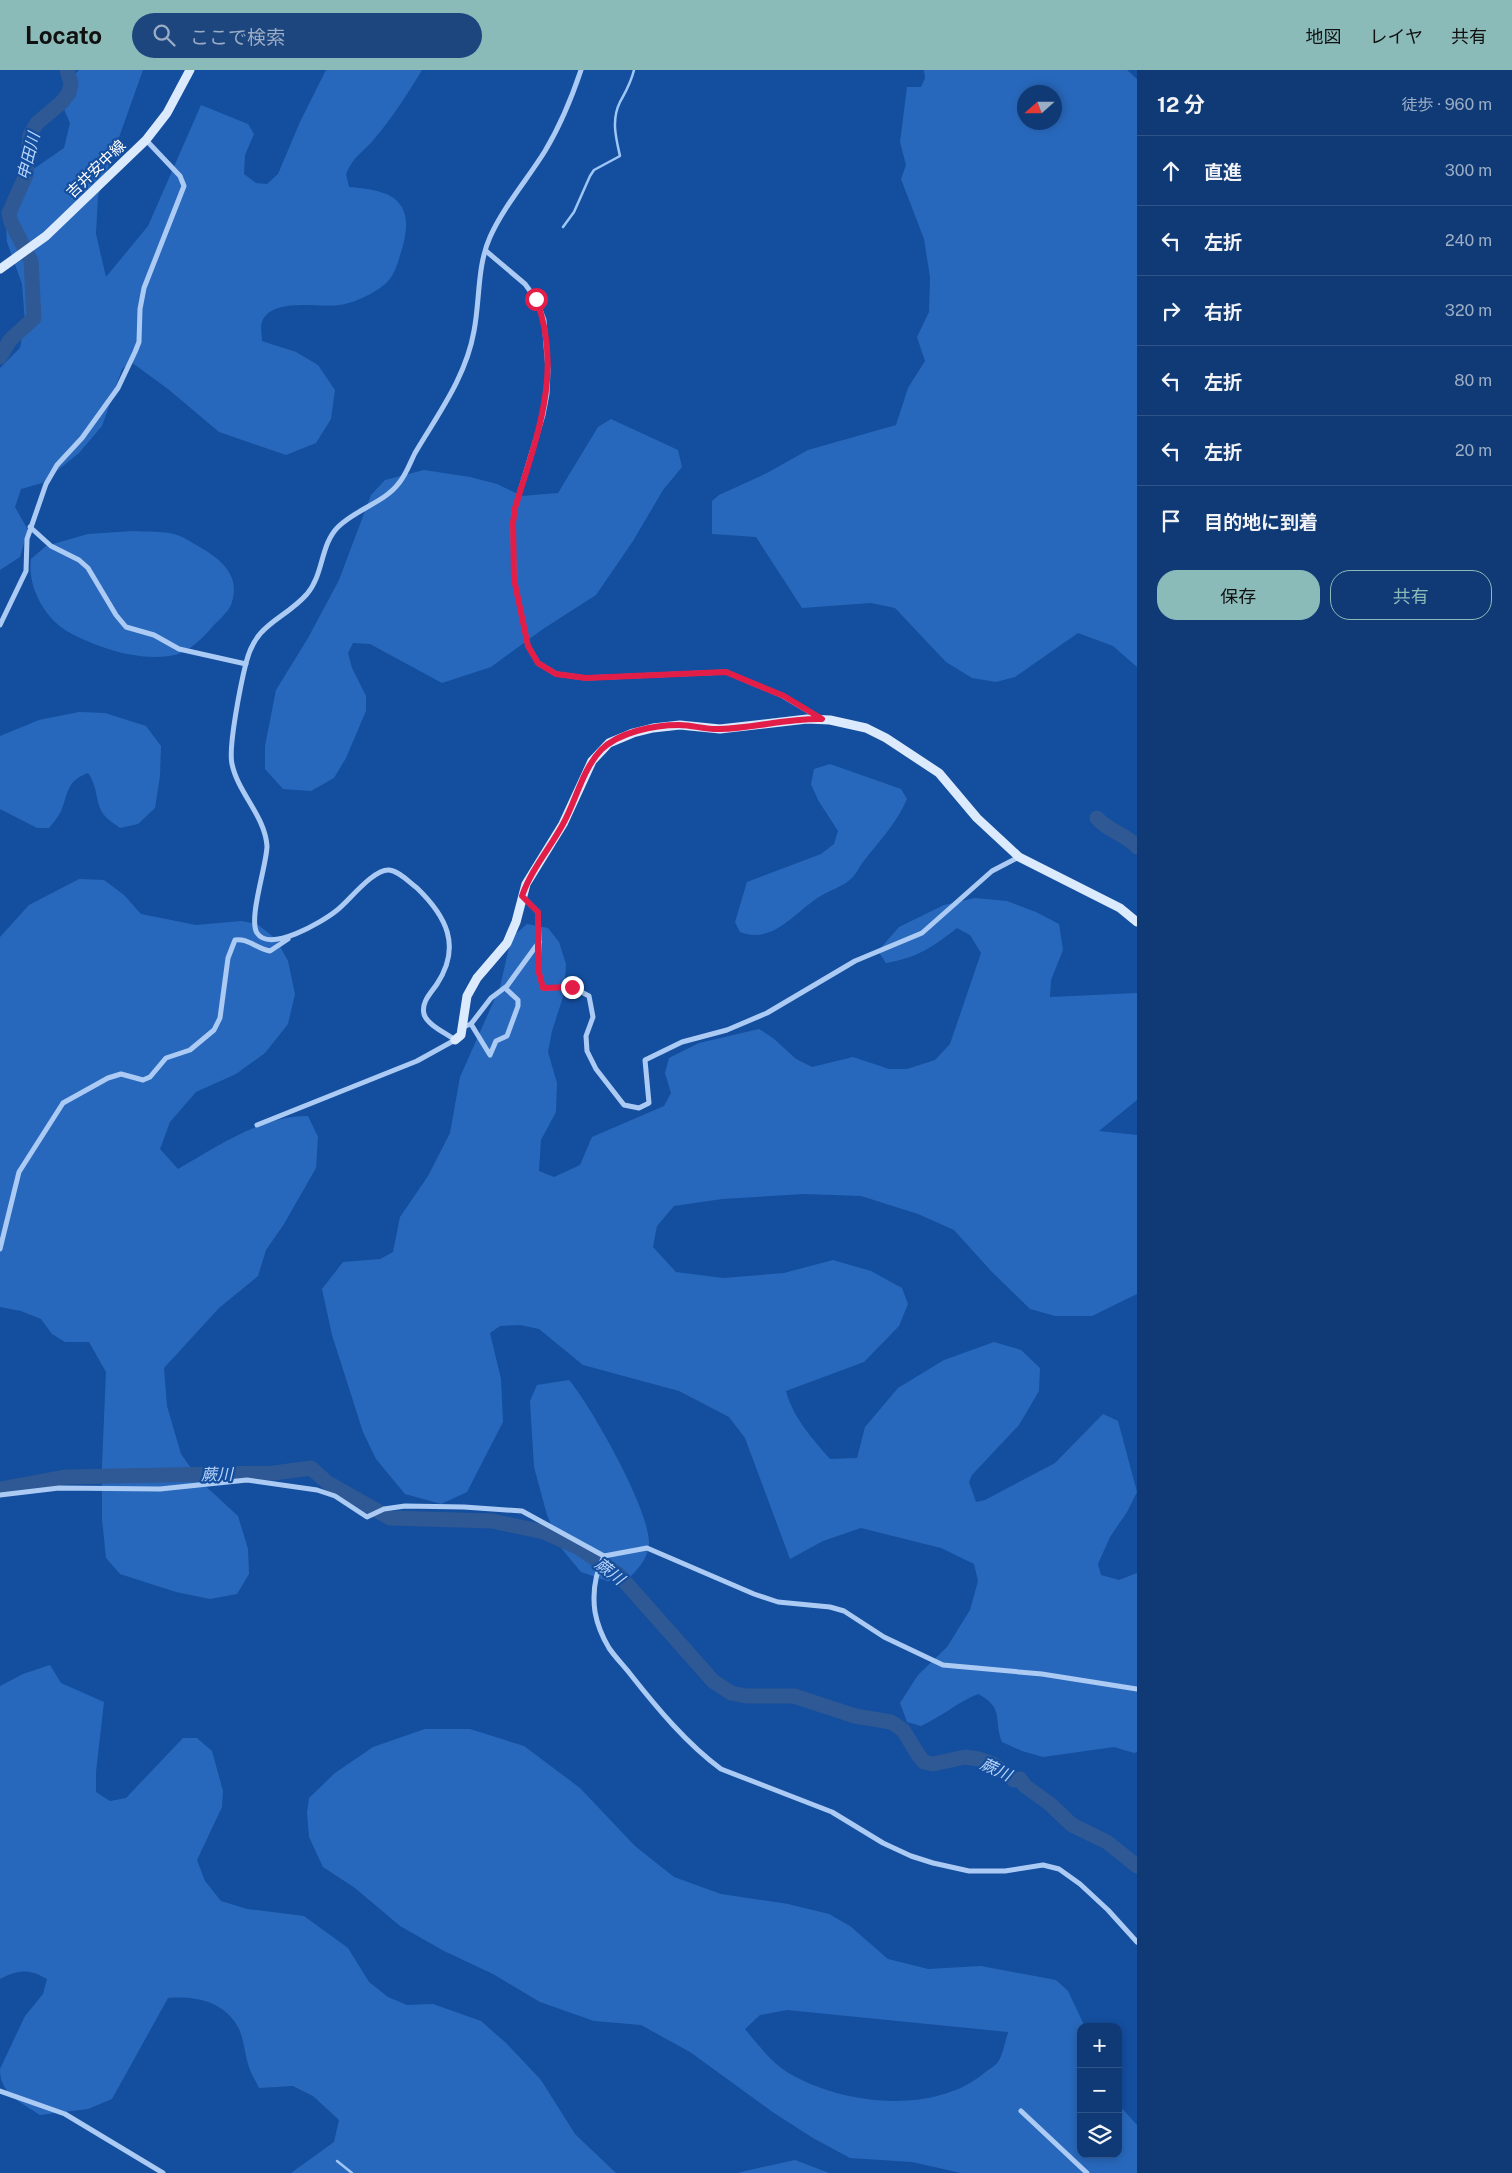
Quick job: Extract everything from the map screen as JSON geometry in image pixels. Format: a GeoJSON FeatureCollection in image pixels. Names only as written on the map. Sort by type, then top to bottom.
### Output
{"type":"FeatureCollection","features":[{"type":"Feature","properties":{"kind":"street","name":"吉井安中線"},"geometry":{"type":"LineString","coordinates":[[0,269],[46,236],[146,140],[167,113],[190,70]]}},
{"type":"Feature","properties":{"kind":"street"},"geometry":{"type":"LineString","coordinates":[[293,935],[275,940],[267,940],[258,935],[255,929],[257,898],[266,852],[266,841],[263,830],[235,774],[231,753],[246,664],[259,632],[293,607],[316,582],[327,543],[336,529],[352,515],[390,492],[400,482],[450,397],[467,359],[474,331],[480,272],[488,240],[504,210],[547,148],[567,106],[581,70]]}},
{"type":"Feature","properties":{"kind":"street"},"geometry":{"type":"LineString","coordinates":[[0,625],[26,571],[27,539],[46,484],[57,465],[82,438],[118,388],[139,342],[140,309],[144,288],[184,186],[180,176],[146,140]]}},
{"type":"Feature","properties":{"kind":"street"},"geometry":{"type":"LineString","coordinates":[[486,251],[525,284],[536,299],[544,320],[548,370],[547,394],[543,415],[515,508],[513,523],[514,579],[528,646],[538,663],[556,674],[586,678],[726,672],[784,696],[822,719]]}},
{"type":"Feature","properties":{"kind":"street"},"geometry":{"type":"LineString","coordinates":[[30,527],[51,546],[78,560],[88,568],[111,607],[126,627],[154,635],[178,649],[246,664]]}},
{"type":"Feature","properties":{"kind":"street"},"geometry":{"type":"LineString","coordinates":[[505,988],[518,1000],[518,1006],[507,1036],[496,1042],[490,1055],[467,1025],[467,996],[477,978],[507,943],[516,922],[526,884],[563,824],[592,761],[610,743],[632,733],[669,726],[680,725],[720,729],[806,719],[822,719],[866,728],[886,738],[939,773],[978,818],[1019,858],[1120,908],[1137,922]]}},
{"type":"Feature","properties":{"kind":"street"},"geometry":{"type":"LineString","coordinates":[[522,896],[538,912],[538,969],[543,988],[572,987],[589,996],[593,1017],[586,1036],[587,1051],[596,1069],[624,1106],[640,1108],[649,1103],[646,1060],[682,1042],[727,1030],[767,1013],[855,961],[922,933],[992,871],[1019,858]]}},
{"type":"Feature","properties":{"kind":"street"},"geometry":{"type":"LineString","coordinates":[[0,1249],[19,1172],[63,1103],[108,1078],[121,1074],[143,1080],[150,1077],[166,1058],[190,1050],[214,1030],[220,1018],[228,958],[235,940],[243,939],[270,952],[275,950],[293,935],[331,915],[376,874],[385,870],[400,874],[434,908],[446,925],[449,938],[448,956],[439,981],[424,1005],[424,1014],[427,1020],[455,1040]]}},
{"type":"Feature","properties":{"kind":"street"},"geometry":{"type":"LineString","coordinates":[[257,1125],[417,1061],[455,1040],[491,998],[505,988],[539,942]]}},
{"type":"Feature","properties":{"kind":"street"},"geometry":{"type":"LineString","coordinates":[[0,1495],[58,1488],[160,1489],[248,1480],[316,1490],[335,1496],[367,1517],[384,1509],[405,1506],[464,1507],[522,1511],[604,1556],[647,1548],[754,1594],[778,1602],[830,1607],[844,1611],[884,1637],[943,1664],[1042,1674],[1137,1689]]}},
{"type":"Feature","properties":{"kind":"street"},"geometry":{"type":"LineString","coordinates":[[604,1556],[596,1572],[594,1587],[596,1613],[609,1648],[644,1692],[721,1769],[832,1812],[883,1844],[933,1863],[969,1871],[1005,1871],[1043,1865],[1060,1869],[1080,1884],[1108,1910],[1137,1942]]}},
{"type":"Feature","properties":{"kind":"street"},"geometry":{"type":"LineString","coordinates":[[0,2091],[65,2114],[163,2173]]}},
{"type":"Feature","properties":{"kind":"street"},"geometry":{"type":"LineString","coordinates":[[1021,2111],[1087,2173]]}},
{"type":"Feature","properties":{"kind":"shaded area"},"geometry":{"type":"Polygon","coordinates":[[[79,70],[143,70],[98,196],[96,234],[106,277],[148,226],[201,105],[248,124],[254,134],[245,155],[244,174],[256,183],[267,184],[278,174],[300,122],[326,70],[422,70],[388,122],[356,158],[346,174],[349,187],[378,191],[389,195],[397,201],[403,209],[406,219],[406,233],[394,273],[385,284],[373,292],[359,300],[345,304],[285,306],[267,314],[262,322],[262,341],[296,352],[318,365],[335,390],[331,419],[316,443],[286,455],[219,432],[168,389],[131,362],[122,369],[102,426],[79,453],[42,483],[21,489],[15,507],[28,530],[20,557],[0,570],[0,368],[20,348],[25,322],[22,284],[7,242],[5,214],[32,170],[64,148],[70,123],[63,107],[76,93],[72,77],[79,70]]]}},
{"type":"Feature","properties":{"kind":"shaded area"},"geometry":{"type":"Polygon","coordinates":[[[924,70],[1127,70],[1137,79],[1137,667],[1113,646],[1078,633],[1015,677],[996,682],[972,678],[946,662],[895,608],[871,603],[802,608],[756,537],[712,534],[712,501],[719,495],[767,473],[808,450],[896,425],[908,388],[925,361],[917,337],[929,312],[930,277],[924,239],[901,179],[906,165],[900,142],[907,87],[921,87],[925,78],[924,70]]]}},
{"type":"Feature","properties":{"kind":"shaded area"},"geometry":{"type":"Polygon","coordinates":[[[611,419],[678,450],[682,467],[663,490],[633,541],[596,595],[543,629],[491,667],[442,683],[370,644],[353,643],[348,653],[352,668],[366,696],[366,711],[346,758],[334,778],[311,791],[283,789],[265,769],[265,746],[276,690],[308,638],[339,580],[371,495],[385,480],[424,470],[470,477],[497,484],[522,496],[558,493],[598,427],[611,419]]]}},
{"type":"Feature","properties":{"kind":"shaded area"},"geometry":{"type":"Polygon","coordinates":[[[133,531],[164,532],[180,536],[214,557],[231,577],[234,585],[234,595],[230,608],[201,639],[181,653],[162,657],[148,657],[122,653],[72,634],[54,621],[35,592],[32,581],[31,559],[46,546],[88,534],[133,531]]]}},
{"type":"Feature","properties":{"kind":"shaded area"},"geometry":{"type":"Polygon","coordinates":[[[79,712],[105,713],[146,726],[161,746],[160,776],[155,808],[138,824],[120,828],[106,817],[101,810],[88,773],[81,776],[69,788],[61,811],[49,828],[37,828],[0,809],[0,736],[39,720],[79,712]]]}},
{"type":"Feature","properties":{"kind":"shaded area"},"geometry":{"type":"Polygon","coordinates":[[[830,764],[901,789],[907,799],[903,808],[854,876],[848,881],[819,897],[772,931],[752,935],[740,932],[735,922],[747,882],[821,854],[834,844],[838,831],[818,800],[811,784],[814,769],[830,764]]]}},
{"type":"Feature","properties":{"kind":"shaded area"},"geometry":{"type":"Polygon","coordinates":[[[79,879],[104,880],[124,895],[141,914],[196,925],[241,921],[257,924],[276,939],[288,961],[295,994],[288,1024],[265,1053],[236,1074],[196,1092],[170,1122],[160,1149],[178,1169],[240,1134],[273,1121],[291,1117],[308,1116],[318,1137],[316,1168],[284,1224],[266,1250],[258,1276],[219,1308],[164,1368],[167,1406],[181,1454],[200,1481],[238,1516],[248,1549],[249,1574],[237,1594],[210,1599],[176,1592],[120,1574],[106,1558],[102,1519],[102,1465],[106,1372],[89,1342],[65,1342],[52,1334],[41,1319],[21,1311],[0,1307],[0,937],[29,905],[79,879]]]}},
{"type":"Feature","properties":{"kind":"shaded area"},"geometry":{"type":"Polygon","coordinates":[[[975,898],[1007,901],[1036,912],[1059,924],[1063,950],[1051,980],[1050,997],[1137,993],[1137,1100],[1099,1131],[1137,1135],[1137,1294],[1092,1316],[1055,1316],[1030,1309],[992,1272],[954,1230],[918,1214],[861,1196],[804,1194],[722,1199],[674,1206],[657,1226],[653,1247],[676,1272],[723,1278],[784,1273],[833,1260],[871,1271],[902,1288],[908,1304],[899,1326],[864,1362],[786,1391],[798,1419],[830,1459],[857,1458],[865,1427],[898,1388],[944,1360],[994,1342],[1021,1350],[1040,1368],[1039,1391],[1019,1425],[972,1475],[969,1482],[976,1502],[985,1500],[1055,1463],[1103,1414],[1118,1421],[1137,1492],[1127,1512],[1110,1537],[1098,1564],[1101,1575],[1119,1580],[1137,1573],[1137,1752],[1134,1753],[1114,1747],[1043,1757],[1022,1751],[1002,1742],[995,1709],[992,1704],[978,1694],[921,1726],[907,1722],[900,1703],[918,1675],[947,1647],[970,1610],[978,1581],[974,1564],[941,1548],[861,1528],[823,1541],[790,1559],[745,1438],[729,1417],[679,1391],[583,1365],[539,1329],[520,1325],[500,1326],[490,1333],[501,1379],[503,1422],[467,1492],[441,1504],[405,1494],[376,1459],[363,1432],[332,1335],[322,1289],[343,1262],[380,1259],[393,1252],[400,1217],[428,1176],[450,1133],[460,1077],[500,987],[511,938],[527,924],[548,928],[559,942],[566,964],[564,994],[552,1031],[548,1052],[557,1083],[556,1112],[541,1140],[539,1171],[554,1177],[580,1165],[592,1137],[664,1106],[671,1093],[665,1073],[669,1058],[699,1043],[759,1029],[773,1038],[796,1059],[812,1067],[853,1057],[889,1069],[907,1069],[935,1060],[950,1044],[981,953],[970,935],[957,928],[940,941],[916,955],[897,961],[886,963],[878,951],[899,927],[944,905],[975,898]]]}},
{"type":"Feature","properties":{"kind":"shaded area"},"geometry":{"type":"Polygon","coordinates":[[[569,1380],[591,1412],[618,1460],[640,1509],[647,1530],[649,1545],[646,1555],[627,1580],[607,1581],[581,1572],[562,1549],[547,1515],[534,1467],[530,1401],[537,1385],[569,1380]]]}},
{"type":"Feature","properties":{"kind":"shaded area"},"geometry":{"type":"Polygon","coordinates":[[[50,1665],[61,1683],[104,1702],[96,1772],[96,1792],[110,1801],[126,1798],[183,1738],[197,1738],[212,1751],[223,1791],[222,1807],[197,1860],[205,1881],[221,1901],[247,1909],[304,1916],[348,1948],[369,1982],[388,1997],[407,2005],[433,2004],[481,2021],[506,2043],[541,2080],[575,2134],[616,2173],[291,2173],[334,2142],[339,2120],[313,2096],[293,2086],[259,2088],[249,2067],[241,2033],[233,2020],[218,2006],[189,1998],[168,1998],[112,2099],[88,2109],[40,2115],[13,2097],[4,2085],[0,2069],[25,2016],[43,1994],[47,1979],[34,1973],[18,1972],[0,1979],[0,1686],[23,1674],[50,1665]]]}},
{"type":"Feature","properties":{"kind":"shaded area"},"geometry":{"type":"Polygon","coordinates":[[[425,1729],[470,1729],[524,1746],[580,1788],[635,1846],[674,1877],[721,1894],[788,1904],[829,1914],[850,1926],[888,1959],[928,1969],[981,1966],[1056,1980],[1068,1991],[1083,2023],[1077,2023],[1077,2158],[1122,2158],[1122,2108],[1137,2125],[1137,2173],[961,2173],[912,2162],[850,2158],[813,2138],[774,2113],[690,2052],[641,2025],[594,2021],[540,2002],[493,1974],[444,1951],[400,1926],[355,1888],[323,1867],[309,1837],[307,1813],[309,1798],[335,1773],[373,1747],[425,1729]],[[787,2010],[760,2015],[745,2029],[773,2061],[786,2072],[815,2086],[839,2094],[864,2099],[916,2100],[940,2095],[963,2087],[983,2074],[998,2062],[1003,2052],[1008,2032],[787,2010]]]}},
{"type":"Feature","properties":{"kind":"shaded area"},"geometry":{"type":"Polygon","coordinates":[[[795,2160],[829,2173],[738,2173],[745,2171],[795,2160]]]}},
{"type":"Feature","properties":{"kind":"waterway","name":"申田川"},"geometry":{"type":"LineString","coordinates":[[0,357],[10,340],[34,318],[31,261],[11,222],[9,213],[26,175],[30,135],[37,123],[61,103],[69,93],[71,83],[67,70]]}},
{"type":"Feature","properties":{"kind":"waterway"},"geometry":{"type":"LineString","coordinates":[[563,227],[574,212],[594,170],[620,156],[615,129],[617,109],[630,83],[634,70]]}},
{"type":"Feature","properties":{"kind":"waterway"},"geometry":{"type":"LineString","coordinates":[[1097,818],[1107,827],[1129,839],[1137,847]]}},
{"type":"Feature","properties":{"kind":"waterway","name":"蕨川"},"geometry":{"type":"LineString","coordinates":[[0,1489],[66,1477],[274,1473],[311,1468],[328,1483],[390,1518],[492,1521],[544,1532],[579,1548],[618,1574],[713,1681],[731,1693],[746,1696],[794,1696],[855,1716],[891,1722],[903,1730],[924,1762],[933,1764],[965,1757],[993,1764],[1014,1780],[1020,1779],[1025,1786],[1050,1804],[1072,1825],[1107,1842],[1137,1866]]}},
{"type":"Feature","properties":{"kind":"waterway"},"geometry":{"type":"LineString","coordinates":[[337,2161],[352,2173]]}},
{"type":"Feature","properties":{"kind":"route"},"geometry":{"type":"LineString","coordinates":[[536,299],[544,320],[548,370],[547,394],[543,415],[515,508],[513,552],[514,579],[528,646],[538,663],[556,674],[586,678],[726,672],[784,696],[822,719],[806,719],[720,729],[680,725],[653,728],[621,737],[601,751],[592,761],[563,824],[526,884],[522,896],[538,912],[538,969],[543,988],[572,987]]}}]}
